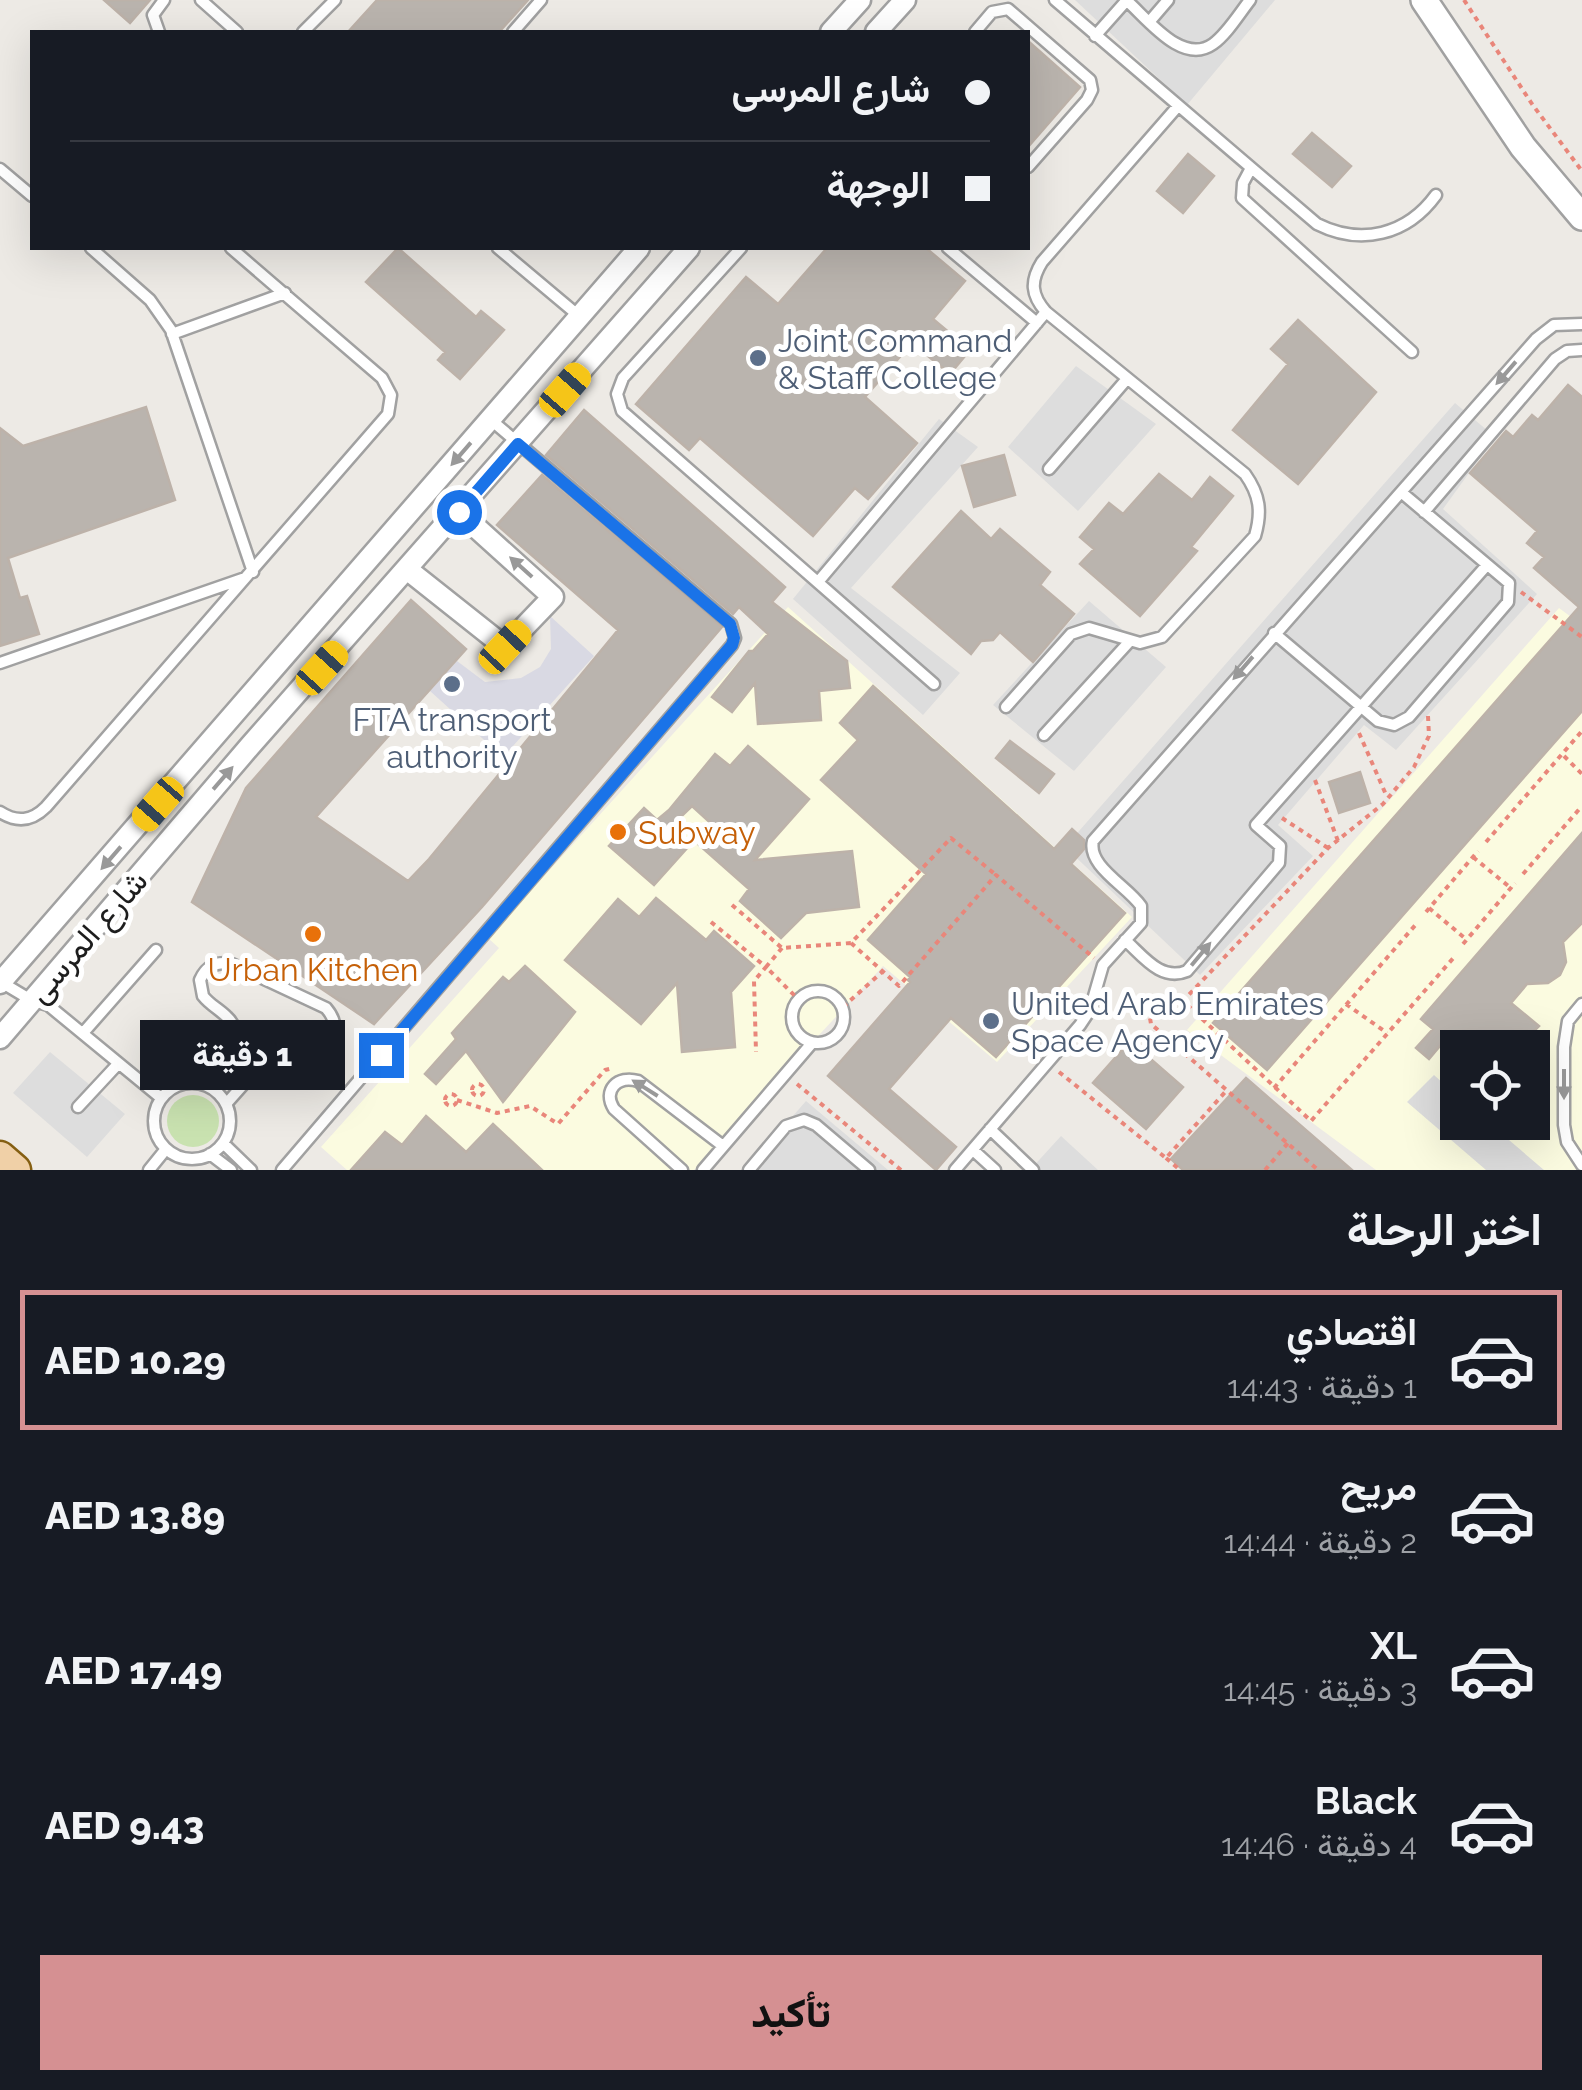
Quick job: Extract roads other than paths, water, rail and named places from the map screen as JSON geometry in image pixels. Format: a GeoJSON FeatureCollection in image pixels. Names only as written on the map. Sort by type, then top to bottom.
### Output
{"type":"FeatureCollection","features":[{"type":"Feature","properties":{"kind":"main road"},"geometry":{"type":"LineString","coordinates":[[0,1157],[15,1170]]}},
{"type":"Feature","properties":{"kind":"street"},"geometry":{"type":"LineString","coordinates":[[832,30],[860,0]]}},
{"type":"Feature","properties":{"kind":"street"},"geometry":{"type":"LineString","coordinates":[[878,30],[905,0]]}},
{"type":"Feature","properties":{"kind":"street"},"geometry":{"type":"LineString","coordinates":[[1424,0],[1523,147],[1582,218]]}},
{"type":"Feature","properties":{"kind":"street","name":"شارع المرسى"},"geometry":{"type":"LineString","coordinates":[[0,982],[637,250]]}},
{"type":"Feature","properties":{"kind":"street"},"geometry":{"type":"LineString","coordinates":[[612,336],[613,321],[661,263],[659,254],[653,250]]}},
{"type":"Feature","properties":{"kind":"street","name":"شارع المرسى"},"geometry":{"type":"LineString","coordinates":[[0,1038],[250,746],[686,250]]}},
{"type":"Feature","properties":{"kind":"street"},"geometry":{"type":"LineString","coordinates":[[408,570],[505,647],[553,596],[459,512]]}},
{"type":"Feature","properties":{"kind":"street"},"geometry":{"type":"LineString","coordinates":[[296,644],[322,668]]}},
{"type":"Feature","properties":{"kind":"street"},"geometry":{"type":"LineString","coordinates":[[227,724],[250,746]]}},
{"type":"Feature","properties":{"kind":"street"},"geometry":{"type":"LineString","coordinates":[[66,909],[91,932]]}},
{"type":"Feature","properties":{"kind":"lane"},"geometry":{"type":"LineString","coordinates":[[158,30],[153,15],[164,0]]}},
{"type":"Feature","properties":{"kind":"lane"},"geometry":{"type":"LineString","coordinates":[[201,0],[235,30]]}},
{"type":"Feature","properties":{"kind":"lane"},"geometry":{"type":"LineString","coordinates":[[515,30],[541,0]]}},
{"type":"Feature","properties":{"kind":"lane"},"geometry":{"type":"LineString","coordinates":[[1055,0],[1316,224],[1342,234],[1369,236],[1396,230],[1419,215],[1436,195]]}},
{"type":"Feature","properties":{"kind":"lane"},"geometry":{"type":"LineString","coordinates":[[1096,36],[1126,0],[1179,47],[1204,49],[1215,43],[1250,0]]}},
{"type":"Feature","properties":{"kind":"lane"},"geometry":{"type":"LineString","coordinates":[[1150,21],[1168,0]]}},
{"type":"Feature","properties":{"kind":"lane"},"geometry":{"type":"LineString","coordinates":[[305,30],[330,2]]}},
{"type":"Feature","properties":{"kind":"lane"},"geometry":{"type":"LineString","coordinates":[[977,30],[992,12],[1008,10],[1090,80],[1088,100],[1030,165]]}},
{"type":"Feature","properties":{"kind":"lane"},"geometry":{"type":"LineString","coordinates":[[1006,707],[1071,634],[1080,629],[1098,630],[1129,642],[1162,637],[1255,536],[1260,504],[1245,474],[1046,312],[1036,302],[1032,288],[1034,274],[1178,106]]}},
{"type":"Feature","properties":{"kind":"lane"},"geometry":{"type":"LineString","coordinates":[[1252,168],[1242,183],[1242,198],[1412,352]]}},
{"type":"Feature","properties":{"kind":"lane"},"geometry":{"type":"LineString","coordinates":[[0,169],[30,194]]}},
{"type":"Feature","properties":{"kind":"lane"},"geometry":{"type":"LineString","coordinates":[[92,250],[150,300],[172,334],[251,574]]}},
{"type":"Feature","properties":{"kind":"lane"},"geometry":{"type":"LineString","coordinates":[[0,812],[20,820],[39,814],[388,414],[388,386],[382,378],[234,250]]}},
{"type":"Feature","properties":{"kind":"lane"},"geometry":{"type":"LineString","coordinates":[[500,250],[579,316]]}},
{"type":"Feature","properties":{"kind":"lane"},"geometry":{"type":"LineString","coordinates":[[738,250],[624,378],[617,394],[618,403],[628,418],[934,684]]}},
{"type":"Feature","properties":{"kind":"lane"},"geometry":{"type":"LineString","coordinates":[[950,250],[1037,323]]}},
{"type":"Feature","properties":{"kind":"lane"},"geometry":{"type":"LineString","coordinates":[[172,334],[285,293]]}},
{"type":"Feature","properties":{"kind":"lane"},"geometry":{"type":"LineString","coordinates":[[818,582],[1046,312]]}},
{"type":"Feature","properties":{"kind":"lane"},"geometry":{"type":"LineString","coordinates":[[954,1170],[1090,1010],[1103,965],[1141,923],[1143,911],[1134,896],[1096,861],[1091,851],[1093,841],[1544,330],[1566,322],[1582,324]]}},
{"type":"Feature","properties":{"kind":"lane"},"geometry":{"type":"LineString","coordinates":[[1424,512],[1555,359],[1567,351],[1582,350]]}},
{"type":"Feature","properties":{"kind":"lane"},"geometry":{"type":"LineString","coordinates":[[1049,468],[1126,380]]}},
{"type":"Feature","properties":{"kind":"lane"},"geometry":{"type":"LineString","coordinates":[[282,1170],[732,645],[734,638],[730,624],[491,420]]}},
{"type":"Feature","properties":{"kind":"lane"},"geometry":{"type":"LineString","coordinates":[[1274,633],[1378,720],[1394,725],[1409,717],[1508,602],[1509,583],[1401,492]]}},
{"type":"Feature","properties":{"kind":"lane"},"geometry":{"type":"LineString","coordinates":[[1125,940],[1162,972],[1175,975],[1186,971],[1279,863],[1280,846],[1256,825],[1487,565]]}},
{"type":"Feature","properties":{"kind":"lane"},"geometry":{"type":"LineString","coordinates":[[0,663],[251,574]]}},
{"type":"Feature","properties":{"kind":"lane"},"geometry":{"type":"LineString","coordinates":[[1044,735],[1129,642]]}},
{"type":"Feature","properties":{"kind":"lane"},"geometry":{"type":"LineString","coordinates":[[84,1033],[156,950]]}},
{"type":"Feature","properties":{"kind":"lane"},"geometry":{"type":"LineString","coordinates":[[206,1086],[236,1040],[231,1020],[202,996],[200,980],[209,967],[216,963],[232,964],[326,1008],[334,1022],[328,1043],[314,1050],[286,1046],[275,1049],[226,1104]]}},
{"type":"Feature","properties":{"kind":"lane"},"geometry":{"type":"LineString","coordinates":[[0,982],[48,1005],[161,1098]]}},
{"type":"Feature","properties":{"kind":"lane"},"geometry":{"type":"LineString","coordinates":[[702,1170],[812,1042],[835,1037],[843,1024],[842,1007],[831,994],[822,991],[804,994],[793,1007],[792,1025],[812,1042]]}},
{"type":"Feature","properties":{"kind":"lane"},"geometry":{"type":"LineString","coordinates":[[1582,1004],[1568,1022],[1564,1046],[1564,1125],[1567,1142],[1582,1165]]}},
{"type":"Feature","properties":{"kind":"lane"},"geometry":{"type":"LineString","coordinates":[[78,1106],[118,1064]]}},
{"type":"Feature","properties":{"kind":"lane"},"geometry":{"type":"LineString","coordinates":[[682,1170],[609,1101],[610,1090],[617,1082],[627,1078],[638,1081],[723,1146]]}},
{"type":"Feature","properties":{"kind":"lane"},"geometry":{"type":"LineString","coordinates":[[176,1086],[206,1086],[226,1104],[230,1124],[223,1143],[210,1154],[188,1159],[166,1149],[154,1125],[161,1098],[176,1086]]}},
{"type":"Feature","properties":{"kind":"lane"},"geometry":{"type":"LineString","coordinates":[[749,1170],[786,1126],[804,1120],[869,1170]]}},
{"type":"Feature","properties":{"kind":"lane"},"geometry":{"type":"LineString","coordinates":[[990,1130],[1033,1170]]}},
{"type":"Feature","properties":{"kind":"lane"},"geometry":{"type":"LineString","coordinates":[[223,1143],[251,1170]]}},
{"type":"Feature","properties":{"kind":"lane"},"geometry":{"type":"LineString","coordinates":[[149,1170],[166,1149]]}},
{"type":"Feature","properties":{"kind":"lane"},"geometry":{"type":"LineString","coordinates":[[973,1150],[995,1170]]}},
{"type":"Feature","properties":{"kind":"lane"},"geometry":{"type":"LineString","coordinates":[[210,1154],[232,1170]]}},
{"type":"Feature","properties":{"kind":"place","name":"Joint Command & Staff College"},"geometry":{"type":"Point","coordinates":[758,358]}},
{"type":"Feature","properties":{"kind":"place","name":"FTA transport authority"},"geometry":{"type":"Point","coordinates":[452,684]}},
{"type":"Feature","properties":{"kind":"place","name":"Subway"},"geometry":{"type":"Point","coordinates":[618,832]}},
{"type":"Feature","properties":{"kind":"place","name":"Urban Kitchen"},"geometry":{"type":"Point","coordinates":[313,934]}},
{"type":"Feature","properties":{"kind":"place","name":"United Arab Emirates Space Agency"},"geometry":{"type":"Point","coordinates":[991,1021]}}]}
